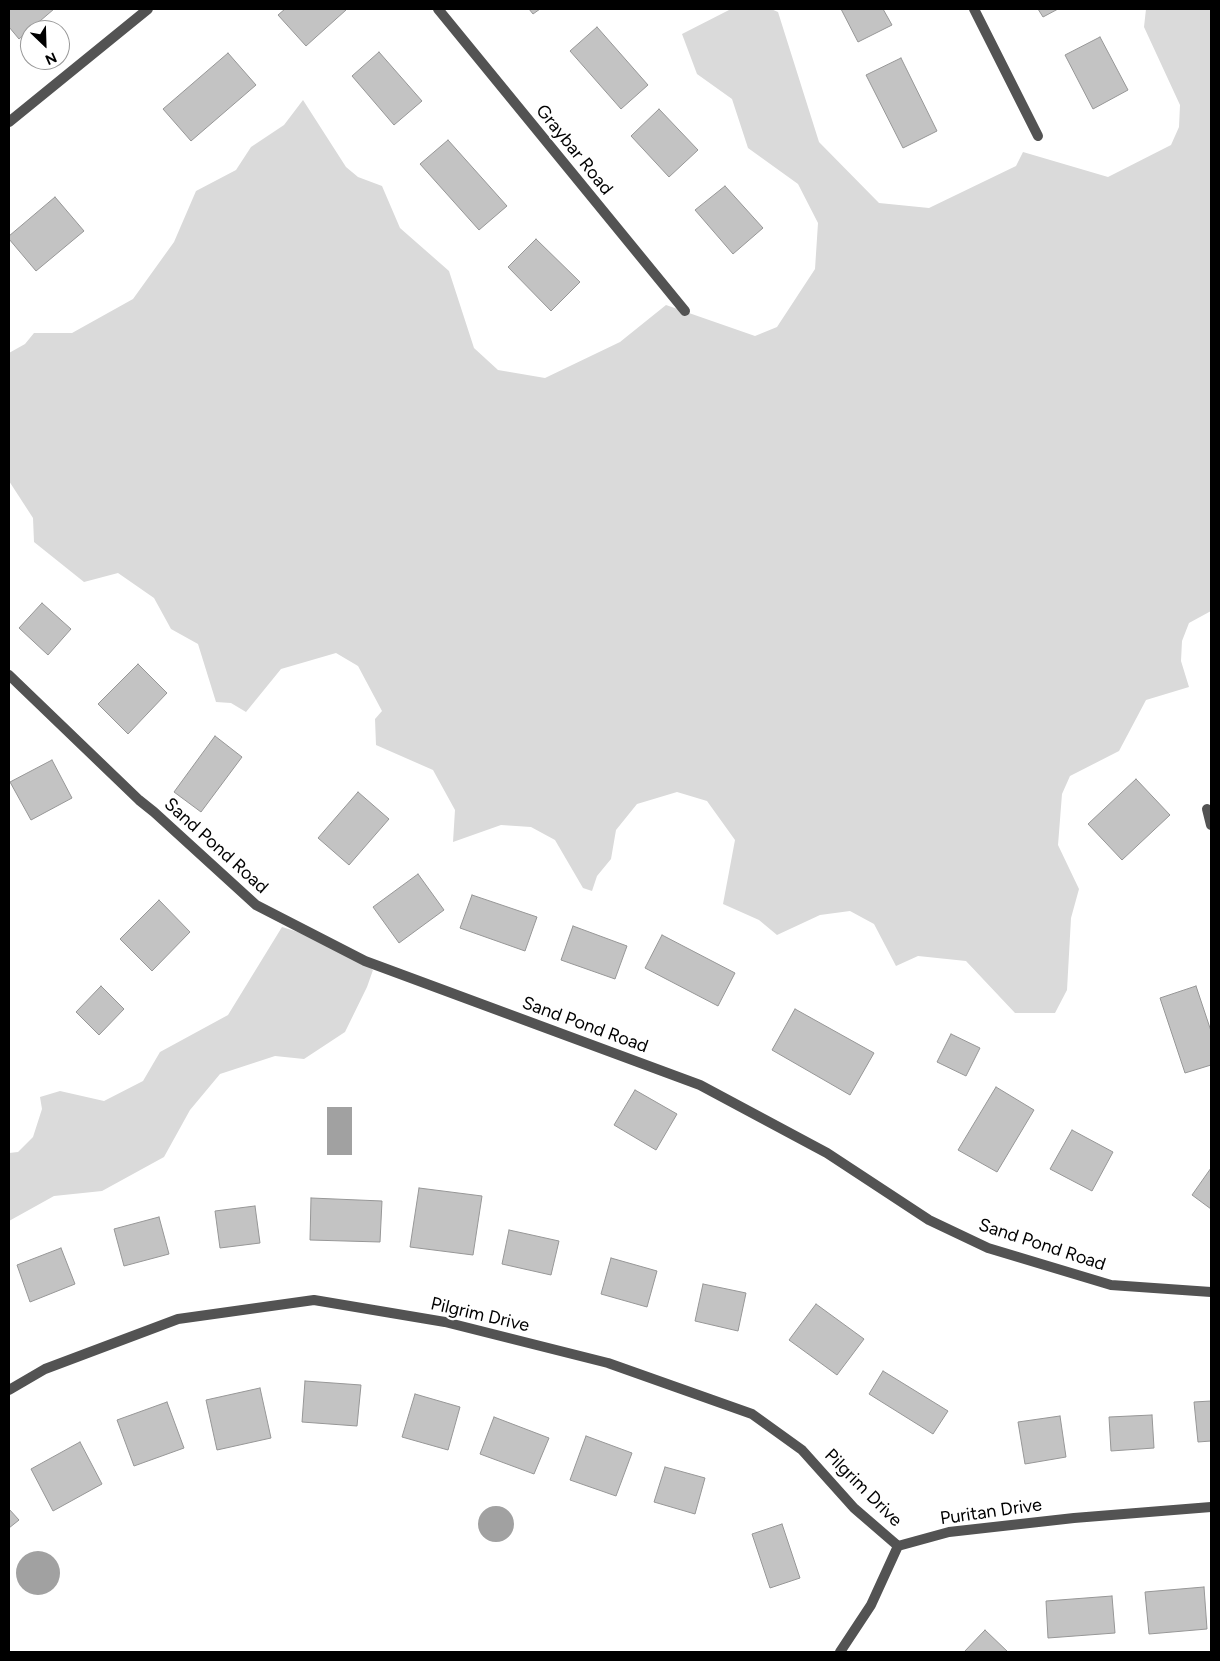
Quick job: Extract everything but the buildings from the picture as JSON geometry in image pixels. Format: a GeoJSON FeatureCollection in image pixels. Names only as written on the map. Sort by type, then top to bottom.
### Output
{"type":"FeatureCollection","features":[{"type":"Feature","properties":{"kind":"street"},"geometry":{"type":"LineString","coordinates":[[9,122],[148,9]]}},
{"type":"Feature","properties":{"kind":"street","name":"Graybar Road"},"geometry":{"type":"LineString","coordinates":[[438,9],[685,311]]}},
{"type":"Feature","properties":{"kind":"street"},"geometry":{"type":"LineString","coordinates":[[974,9],[1038,136]]}},
{"type":"Feature","properties":{"kind":"street","name":"Sand Pond Road"},"geometry":{"type":"LineString","coordinates":[[9,675],[139,800],[256,905],[265,910],[365,961],[700,1085],[828,1153],[929,1220],[988,1248],[1111,1285],[1211,1292]]}},
{"type":"Feature","properties":{"kind":"street"},"geometry":{"type":"LineString","coordinates":[[1207,809],[1211,825]]}},
{"type":"Feature","properties":{"kind":"street","name":"Pilgrim Drive"},"geometry":{"type":"LineString","coordinates":[[9,1390],[46,1369],[178,1319],[314,1300],[446,1322],[608,1362],[752,1414],[802,1450],[854,1508],[898,1546]]}},
{"type":"Feature","properties":{"kind":"street","name":"Puritan Drive"},"geometry":{"type":"LineString","coordinates":[[898,1546],[949,1532],[1074,1518],[1211,1507]]}},
{"type":"Feature","properties":{"kind":"street"},"geometry":{"type":"LineString","coordinates":[[840,1652],[871,1605],[898,1546]]}},
{"type":"Feature","properties":{"kind":"shaded area"},"geometry":{"type":"Polygon","coordinates":[[[731,9],[771,9],[778,12],[819,142],[879,203],[929,208],[1016,166],[1023,152],[1108,177],[1171,145],[1179,127],[1180,105],[1144,27],[1146,9],[1211,9],[1211,611],[1189,623],[1182,641],[1181,661],[1189,687],[1146,700],[1119,751],[1070,776],[1062,794],[1058,845],[1079,889],[1071,918],[1067,990],[1055,1013],[1015,1013],[966,961],[918,956],[896,966],[874,924],[850,911],[820,915],[777,935],[759,920],[723,904],[735,840],[707,801],[677,792],[637,804],[616,830],[611,859],[597,876],[592,891],[583,888],[555,840],[531,827],[501,825],[453,842],[455,810],[433,770],[376,745],[375,719],[382,711],[358,666],[336,653],[281,669],[246,712],[231,703],[216,702],[198,644],[171,629],[154,598],[118,573],[84,582],[34,542],[33,518],[9,481],[9,353],[25,344],[34,333],[72,333],[133,299],[174,242],[196,191],[236,170],[251,147],[284,125],[303,100],[346,167],[358,177],[382,186],[400,228],[449,271],[474,348],[498,370],[545,378],[620,342],[666,305],[755,336],[777,327],[815,269],[818,223],[798,184],[748,148],[732,99],[697,74],[682,34],[731,9]]]}},
{"type":"Feature","properties":{"kind":"shaded area"},"geometry":{"type":"Polygon","coordinates":[[[282,927],[298,932],[373,970],[367,987],[345,1032],[304,1059],[275,1056],[220,1074],[190,1110],[164,1157],[102,1191],[54,1196],[9,1221],[9,1153],[18,1152],[33,1137],[42,1109],[40,1097],[60,1091],[104,1101],[143,1081],[160,1052],[228,1015],[282,927]]]}},
{"type":"Feature","properties":{"kind":"shaded area"},"geometry":{"type":"Polygon","coordinates":[[[327,1107],[352,1107],[352,1155],[327,1155],[327,1107]]]}},
{"type":"Feature","properties":{"kind":"shaded area"},"geometry":{"type":"Polygon","coordinates":[[[496,1506],[503,1507],[509,1511],[513,1517],[513,1531],[509,1537],[503,1541],[496,1542],[489,1541],[483,1537],[479,1531],[478,1524],[479,1517],[483,1511],[489,1507],[496,1506]]]}},
{"type":"Feature","properties":{"kind":"shaded area"},"geometry":{"type":"Polygon","coordinates":[[[38,1551],[50,1555],[56,1561],[60,1573],[56,1585],[50,1591],[38,1595],[26,1591],[20,1585],[16,1573],[20,1561],[26,1555],[38,1551]]]}}]}
